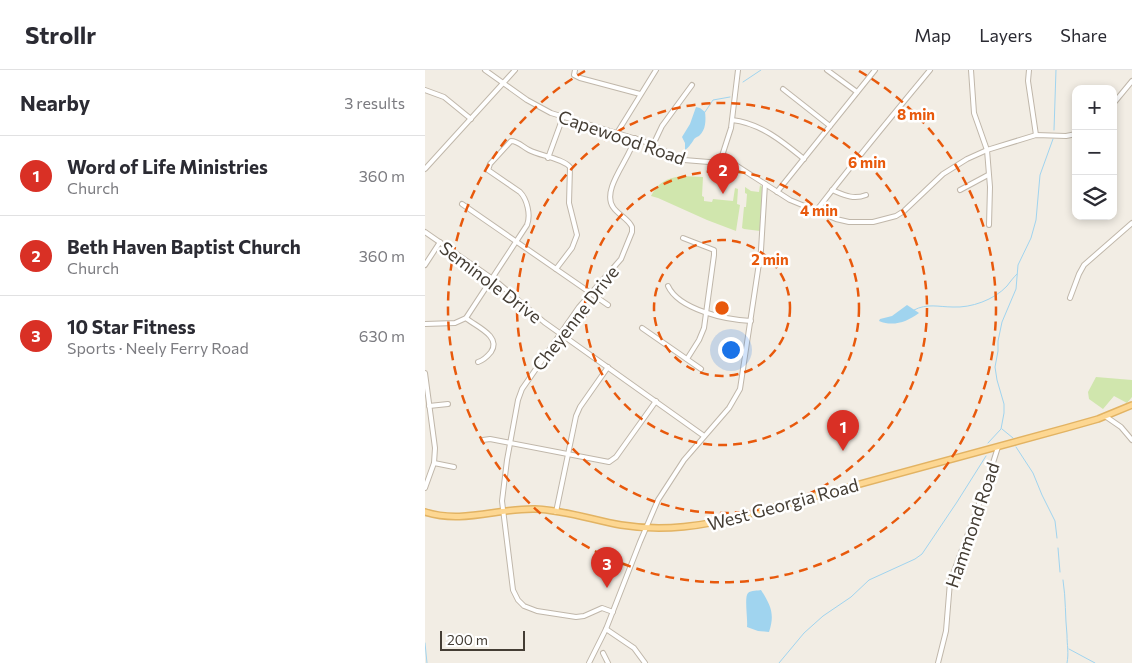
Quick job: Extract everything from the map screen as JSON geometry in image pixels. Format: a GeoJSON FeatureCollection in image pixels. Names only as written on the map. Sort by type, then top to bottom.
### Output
{"type":"FeatureCollection","features":[{"type":"Feature","properties":{"kind":"main road","name":"West Georgia Road"},"geometry":{"type":"LineString","coordinates":[[425,512],[458,517],[536,509],[645,528],[680,528],[715,523],[998,447],[1105,416],[1132,404]]}},
{"type":"Feature","properties":{"kind":"street","name":"Capewood Road"},"geometry":{"type":"LineString","coordinates":[[485,70],[537,106],[563,117],[635,138],[683,160],[720,162],[739,166],[790,200],[849,222],[873,222],[892,218],[904,211],[943,174],[967,159],[987,150],[1036,135],[1072,135]]}},
{"type":"Feature","properties":{"kind":"street"},"geometry":{"type":"LineString","coordinates":[[425,169],[515,70]]}},
{"type":"Feature","properties":{"kind":"street"},"geometry":{"type":"LineString","coordinates":[[575,70],[574,74],[580,78],[640,94]]}},
{"type":"Feature","properties":{"kind":"street"},"geometry":{"type":"LineString","coordinates":[[617,133],[656,70]]}},
{"type":"Feature","properties":{"kind":"street"},"geometry":{"type":"LineString","coordinates":[[720,162],[730,131],[738,70]]}},
{"type":"Feature","properties":{"kind":"street"},"geometry":{"type":"LineString","coordinates":[[827,70],[857,92]]}},
{"type":"Feature","properties":{"kind":"street"},"geometry":{"type":"LineString","coordinates":[[777,192],[875,70]]}},
{"type":"Feature","properties":{"kind":"street"},"geometry":{"type":"LineString","coordinates":[[816,211],[930,70]]}},
{"type":"Feature","properties":{"kind":"street"},"geometry":{"type":"LineString","coordinates":[[971,70],[974,113],[987,150],[990,187],[989,225]]}},
{"type":"Feature","properties":{"kind":"street"},"geometry":{"type":"LineString","coordinates":[[1029,70],[1028,81],[1036,135]]}},
{"type":"Feature","properties":{"kind":"street"},"geometry":{"type":"LineString","coordinates":[[1117,99],[1132,81]]}},
{"type":"Feature","properties":{"kind":"street"},"geometry":{"type":"LineString","coordinates":[[653,145],[662,126],[692,85]]}},
{"type":"Feature","properties":{"kind":"street"},"geometry":{"type":"LineString","coordinates":[[783,89],[830,126]]}},
{"type":"Feature","properties":{"kind":"street"},"geometry":{"type":"LineString","coordinates":[[425,90],[444,97],[471,119]]}},
{"type":"Feature","properties":{"kind":"street"},"geometry":{"type":"LineString","coordinates":[[548,158],[563,117]]}},
{"type":"Feature","properties":{"kind":"street"},"geometry":{"type":"LineString","coordinates":[[732,120],[754,124],[771,134],[804,159]]}},
{"type":"Feature","properties":{"kind":"street","name":"Cheyenne Drive"},"geometry":{"type":"LineString","coordinates":[[613,612],[602,608],[584,616],[576,617],[532,610],[518,600],[513,590],[502,491],[518,400],[522,389],[579,307],[621,259],[632,232],[633,227],[629,221],[613,207],[610,193],[613,183],[631,152],[635,138]]}},
{"type":"Feature","properties":{"kind":"street"},"geometry":{"type":"LineString","coordinates":[[425,324],[455,323],[466,318],[529,220],[525,198],[520,192],[489,172],[488,168],[511,141],[515,141],[528,150],[548,158],[566,163],[570,167],[569,203],[577,235],[572,248],[556,269]]}},
{"type":"Feature","properties":{"kind":"street"},"geometry":{"type":"LineString","coordinates":[[960,190],[988,175]]}},
{"type":"Feature","properties":{"kind":"street"},"geometry":{"type":"LineString","coordinates":[[589,663],[606,629],[645,528],[664,490],[684,460],[738,396],[742,383],[762,235],[765,184]]}},
{"type":"Feature","properties":{"kind":"street"},"geometry":{"type":"LineString","coordinates":[[832,190],[849,197],[866,196]]}},
{"type":"Feature","properties":{"kind":"street"},"geometry":{"type":"LineString","coordinates":[[462,204],[608,305]]}},
{"type":"Feature","properties":{"kind":"street"},"geometry":{"type":"LineString","coordinates":[[1070,298],[1084,265],[1132,223]]}},
{"type":"Feature","properties":{"kind":"street","name":"Seminole Drive"},"geometry":{"type":"LineString","coordinates":[[425,232],[492,278],[539,319],[705,436]]}},
{"type":"Feature","properties":{"kind":"street"},"geometry":{"type":"LineString","coordinates":[[683,238],[713,250],[707,314],[701,336],[687,359]]}},
{"type":"Feature","properties":{"kind":"street"},"geometry":{"type":"LineString","coordinates":[[425,265],[440,242]]}},
{"type":"Feature","properties":{"kind":"street"},"geometry":{"type":"LineString","coordinates":[[668,286],[674,294],[694,308],[707,314],[751,321]]}},
{"type":"Feature","properties":{"kind":"street"},"geometry":{"type":"LineString","coordinates":[[466,318],[494,341],[491,352],[485,359],[479,362]]}},
{"type":"Feature","properties":{"kind":"street"},"geometry":{"type":"LineString","coordinates":[[642,328],[701,368]]}},
{"type":"Feature","properties":{"kind":"street"},"geometry":{"type":"LineString","coordinates":[[557,512],[567,454],[577,412],[608,367]]}},
{"type":"Feature","properties":{"kind":"street"},"geometry":{"type":"LineString","coordinates":[[425,373],[435,448],[434,463],[425,488]]}},
{"type":"Feature","properties":{"kind":"street"},"geometry":{"type":"LineString","coordinates":[[483,440],[510,443],[605,462],[613,460],[656,401]]}},
{"type":"Feature","properties":{"kind":"street"},"geometry":{"type":"LineString","coordinates":[[429,406],[448,404]]}},
{"type":"Feature","properties":{"kind":"street"},"geometry":{"type":"LineString","coordinates":[[1105,416],[1121,427],[1132,440]]}},
{"type":"Feature","properties":{"kind":"street","name":"Hammond Road"},"geometry":{"type":"LineString","coordinates":[[938,663],[946,631],[950,582],[998,447]]}},
{"type":"Feature","properties":{"kind":"street"},"geometry":{"type":"LineString","coordinates":[[434,463],[454,467]]}},
{"type":"Feature","properties":{"kind":"street"},"geometry":{"type":"LineString","coordinates":[[606,629],[634,648],[645,663]]}},
{"type":"Feature","properties":{"kind":"street"},"geometry":{"type":"LineString","coordinates":[[603,653],[608,663]]}},
{"type":"Feature","properties":{"kind":"green space"},"geometry":{"type":"Polygon","coordinates":[[[681,176],[703,177],[702,196],[704,201],[712,202],[713,199],[733,201],[735,188],[738,189],[737,204],[740,205],[736,231],[651,196],[663,182],[681,176]]]}},
{"type":"Feature","properties":{"kind":"green space"},"geometry":{"type":"Polygon","coordinates":[[[760,185],[762,187],[760,231],[744,229],[742,228],[747,194],[745,193],[745,187],[751,191],[759,192],[760,185]]]}},
{"type":"Feature","properties":{"kind":"green space"},"geometry":{"type":"Polygon","coordinates":[[[1096,377],[1132,380],[1132,397],[1127,403],[1114,396],[1103,409],[1089,399],[1088,392],[1096,377]]]}},
{"type":"Feature","properties":{"kind":"water"},"geometry":{"type":"Polygon","coordinates":[[[696,107],[705,112],[704,128],[701,134],[685,150],[685,143],[682,137],[690,124],[696,107]]]}},
{"type":"Feature","properties":{"kind":"water"},"geometry":{"type":"Polygon","coordinates":[[[907,305],[919,313],[900,323],[889,324],[879,321],[880,319],[892,316],[907,305]]]}},
{"type":"Feature","properties":{"kind":"water"},"geometry":{"type":"Polygon","coordinates":[[[761,590],[772,615],[769,632],[747,627],[747,595],[751,591],[761,590]]]}},
{"type":"Feature","properties":{"kind":"waterway"},"geometry":{"type":"LineString","coordinates":[[743,82],[761,70]]}},
{"type":"Feature","properties":{"kind":"waterway"},"geometry":{"type":"LineString","coordinates":[[1054,130],[1056,70]]}},
{"type":"Feature","properties":{"kind":"waterway"},"geometry":{"type":"LineString","coordinates":[[705,112],[713,100],[730,97]]}},
{"type":"Feature","properties":{"kind":"waterway"},"geometry":{"type":"LineString","coordinates":[[988,443],[1001,429],[1004,413],[1004,404],[995,367],[1002,322],[1016,289],[1018,265],[1031,238],[1036,220],[1040,175],[1053,139]]}},
{"type":"Feature","properties":{"kind":"waterway"},"geometry":{"type":"LineString","coordinates":[[914,310],[928,306],[960,307],[982,302],[1002,291],[1017,274]]}},
{"type":"Feature","properties":{"kind":"waterway"},"geometry":{"type":"LineString","coordinates":[[1002,429],[1013,438]]}},
{"type":"Feature","properties":{"kind":"waterway"},"geometry":{"type":"LineString","coordinates":[[1016,447],[1033,473],[1055,521],[1057,538]]}},
{"type":"Feature","properties":{"kind":"waterway"},"geometry":{"type":"LineString","coordinates":[[779,663],[804,633],[823,616],[851,597],[869,580],[922,554],[986,456]]}},
{"type":"Feature","properties":{"kind":"waterway"},"geometry":{"type":"LineString","coordinates":[[1058,548],[1060,572]]}},
{"type":"Feature","properties":{"kind":"waterway"},"geometry":{"type":"LineString","coordinates":[[1063,580],[1068,649],[1067,663]]}},
{"type":"Feature","properties":{"kind":"waterway"},"geometry":{"type":"LineString","coordinates":[[425,643],[427,663]]}},
{"type":"Feature","properties":{"kind":"waterway"},"geometry":{"type":"LineString","coordinates":[[1069,649],[1095,663]]}},
{"type":"Feature","properties":{"kind":"place","name":"Beth Haven Baptist Church"},"geometry":{"type":"Point","coordinates":[723,194]}},
{"type":"Feature","properties":{"kind":"place","name":"Word of Life Ministries"},"geometry":{"type":"Point","coordinates":[843,451]}},
{"type":"Feature","properties":{"kind":"place","name":"10 Star Fitness"},"geometry":{"type":"Point","coordinates":[607,588]}}]}
